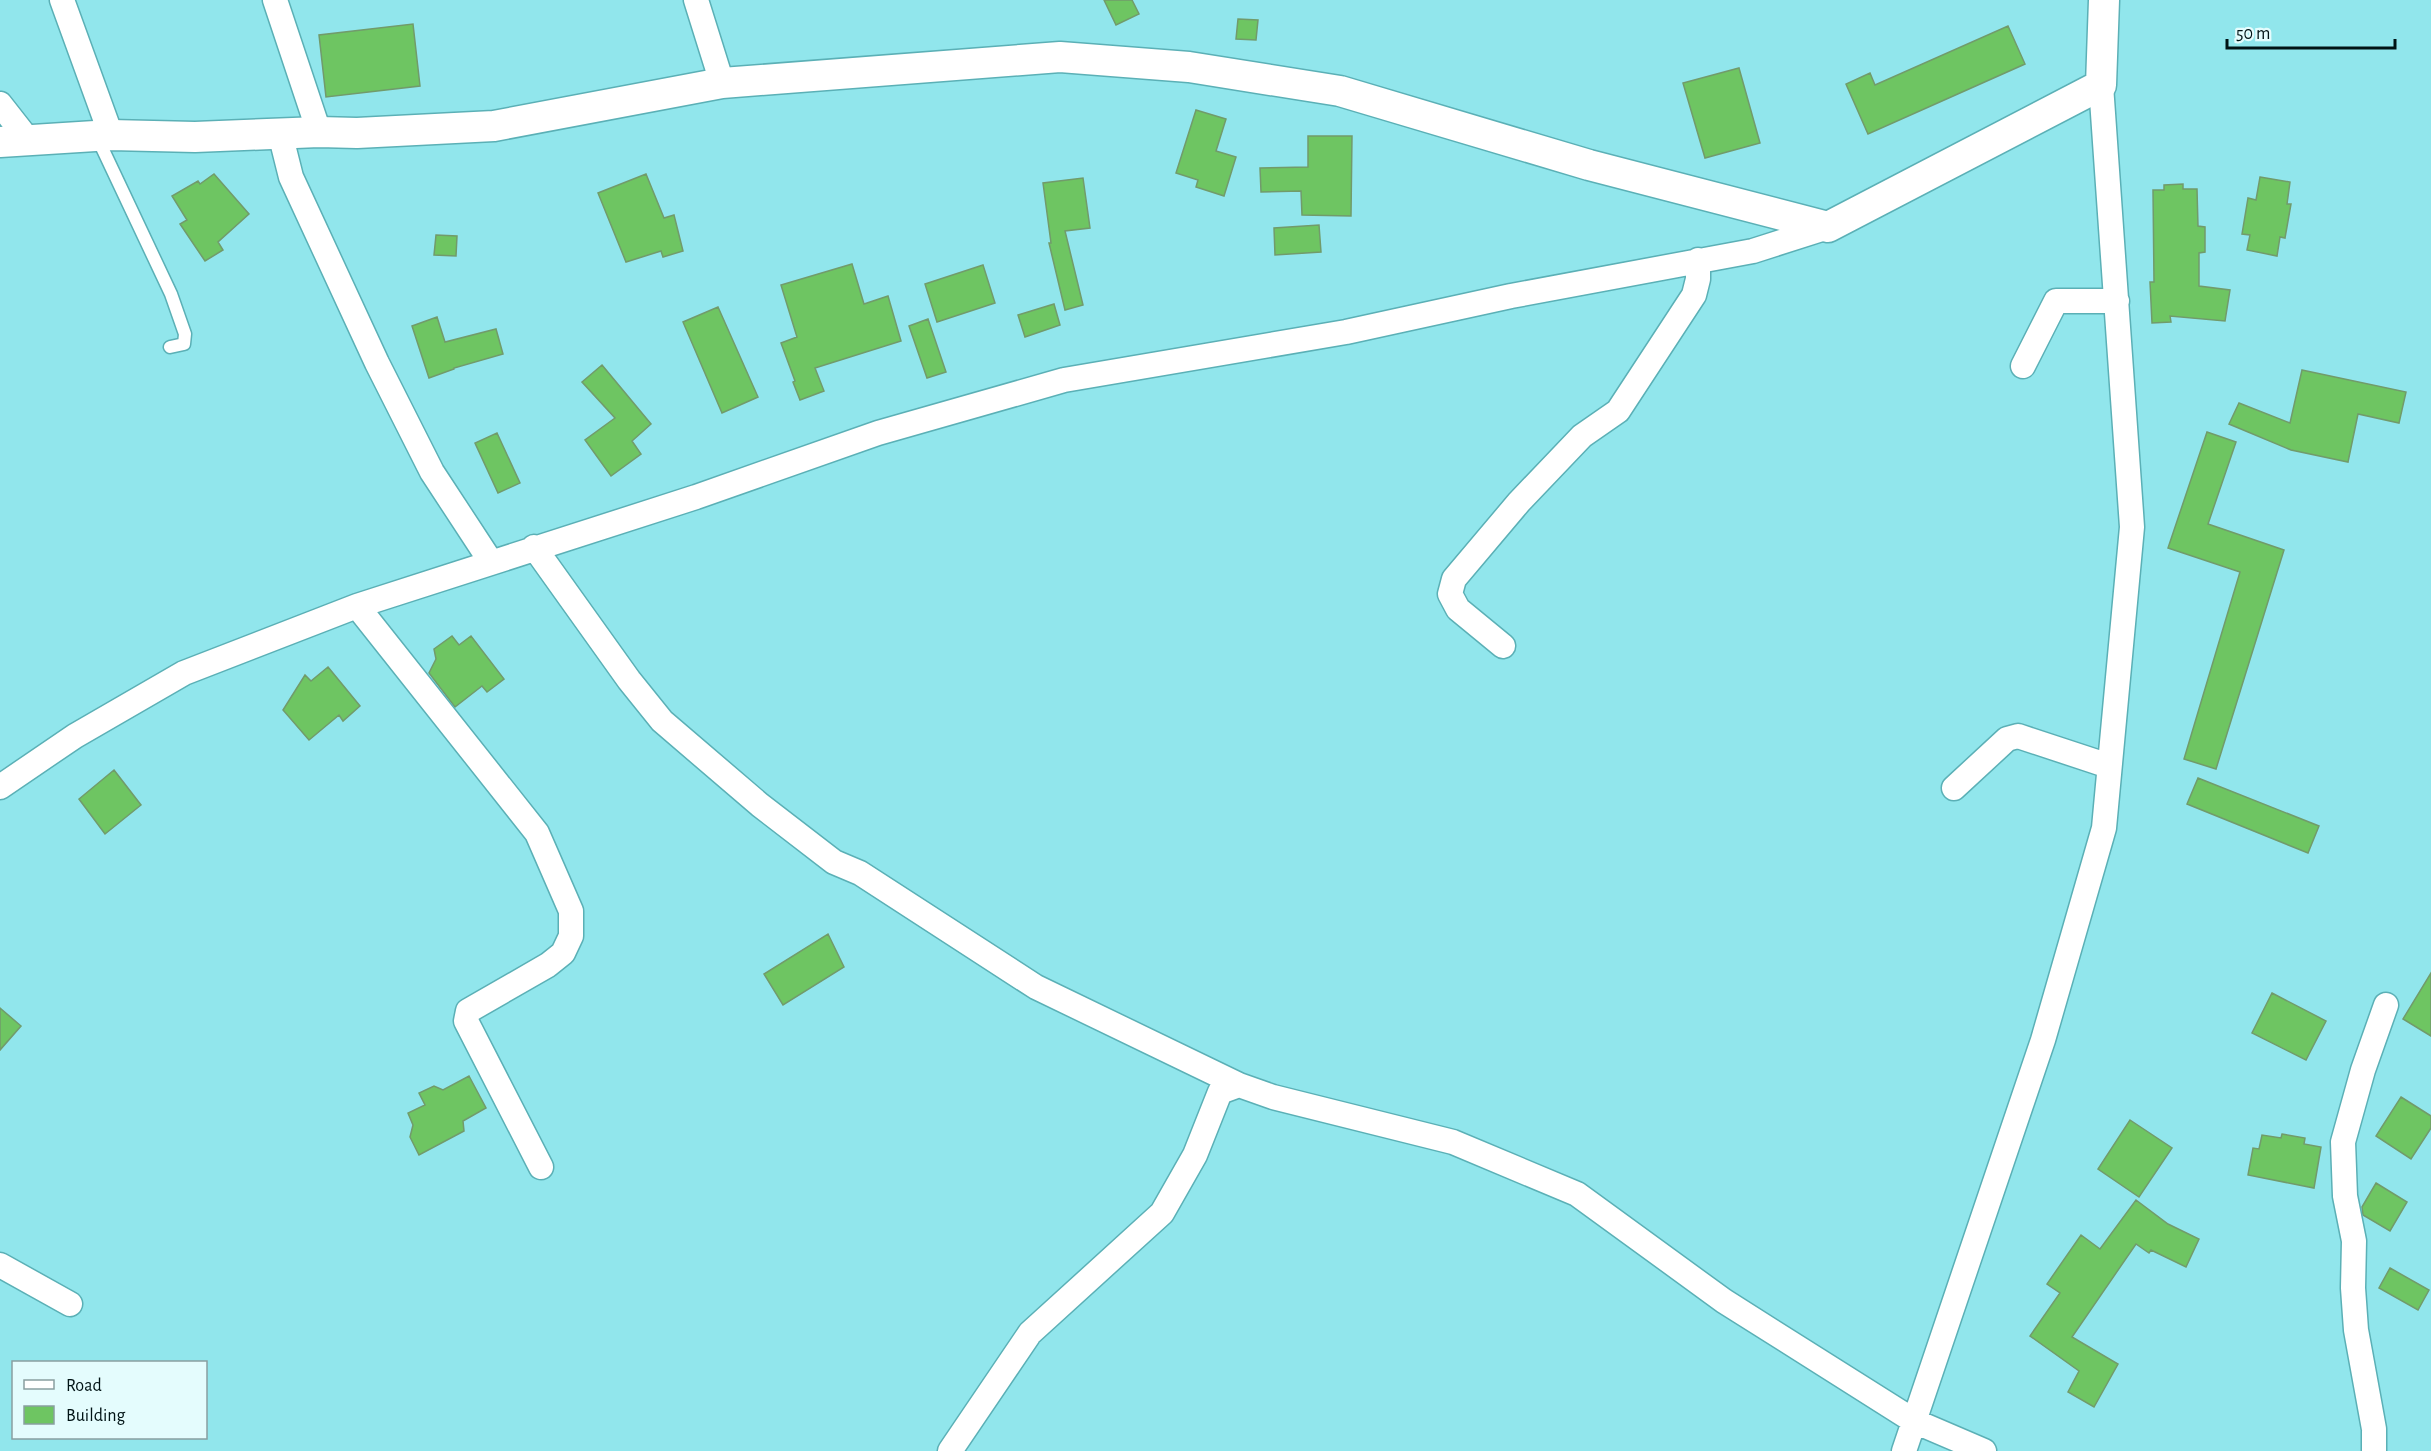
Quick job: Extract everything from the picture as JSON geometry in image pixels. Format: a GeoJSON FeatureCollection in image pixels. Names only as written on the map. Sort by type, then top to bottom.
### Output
{"type":"FeatureCollection","features":[{"type":"Feature","properties":{"kind":"street"},"geometry":{"type":"LineString","coordinates":[[62,0],[104,135]]}},
{"type":"Feature","properties":{"kind":"street"},"geometry":{"type":"LineString","coordinates":[[275,0],[319,132]]}},
{"type":"Feature","properties":{"kind":"street"},"geometry":{"type":"LineString","coordinates":[[696,0],[722,83]]}},
{"type":"Feature","properties":{"kind":"street"},"geometry":{"type":"LineString","coordinates":[[1904,1451],[2043,1040],[2104,828],[2132,527],[2101,85],[2103,0]]}},
{"type":"Feature","properties":{"kind":"street"},"geometry":{"type":"LineString","coordinates":[[0,104],[14,142],[104,135],[195,137],[319,132],[357,133],[494,126],[722,83],[1060,57],[1189,67],[1340,91],[1589,165],[1828,227]]}},
{"type":"Feature","properties":{"kind":"street"},"geometry":{"type":"LineString","coordinates":[[0,787],[75,736],[184,673],[357,606],[534,547],[696,497],[878,434],[1064,380],[1346,332],[1511,296],[1753,251],[1828,227],[2101,85]]}},
{"type":"Feature","properties":{"kind":"street"},"geometry":{"type":"LineString","coordinates":[[280,133],[291,177],[377,363],[432,472],[491,562]]}},
{"type":"Feature","properties":{"kind":"street"},"geometry":{"type":"LineString","coordinates":[[1503,646],[1458,609],[1450,594],[1454,579],[1519,502],[1582,436],[1618,411],[1694,295],[1698,279],[1698,260]]}},
{"type":"Feature","properties":{"kind":"street"},"geometry":{"type":"LineString","coordinates":[[2023,366],[2056,302],[2116,301]]}},
{"type":"Feature","properties":{"kind":"street"},"geometry":{"type":"LineString","coordinates":[[534,547],[616,663],[662,722],[760,805],[834,862],[860,873],[1036,987],[1239,1085],[1273,1098],[1453,1142],[1576,1194],[1724,1300],[1914,1421],[1983,1451]]}},
{"type":"Feature","properties":{"kind":"street"},"geometry":{"type":"LineString","coordinates":[[357,606],[537,833],[571,911],[571,936],[563,953],[468,1011],[466,1021],[541,1167]]}},
{"type":"Feature","properties":{"kind":"street"},"geometry":{"type":"LineString","coordinates":[[1954,788],[2007,739],[2018,736],[2109,766]]}},
{"type":"Feature","properties":{"kind":"street"},"geometry":{"type":"LineString","coordinates":[[2374,1451],[2374,1429],[2356,1330],[2353,1288],[2354,1241],[2345,1196],[2343,1142],[2363,1070],[2386,1005]]}},
{"type":"Feature","properties":{"kind":"street"},"geometry":{"type":"LineString","coordinates":[[950,1451],[1030,1333],[1162,1213],[1194,1155],[1220,1092],[1239,1085]]}},
{"type":"Feature","properties":{"kind":"street"},"geometry":{"type":"LineString","coordinates":[[0,1265],[70,1304]]}},
{"type":"Feature","properties":{"kind":"lane"},"geometry":{"type":"LineString","coordinates":[[104,135],[171,294],[185,334],[184,344],[170,347]]}},
{"type":"Feature","properties":{"kind":"building"},"geometry":{"type":"Polygon","coordinates":[[[1104,0],[1132,0],[1139,14],[1116,25],[1104,0]]]}},
{"type":"Feature","properties":{"kind":"building"},"geometry":{"type":"Polygon","coordinates":[[[1238,19],[1258,20],[1256,40],[1236,39],[1238,19]]]}},
{"type":"Feature","properties":{"kind":"building"},"geometry":{"type":"Polygon","coordinates":[[[413,24],[420,86],[326,97],[319,35],[413,24]]]}},
{"type":"Feature","properties":{"kind":"building"},"geometry":{"type":"Polygon","coordinates":[[[2008,26],[2025,64],[1868,134],[1846,84],[1870,73],[1875,85],[2008,26]]]}},
{"type":"Feature","properties":{"kind":"building"},"geometry":{"type":"Polygon","coordinates":[[[1739,68],[1760,143],[1705,158],[1683,83],[1739,68]]]}},
{"type":"Feature","properties":{"kind":"building"},"geometry":{"type":"Polygon","coordinates":[[[1196,110],[1226,119],[1216,151],[1236,157],[1224,196],[1196,187],[1198,180],[1176,173],[1196,110]]]}},
{"type":"Feature","properties":{"kind":"building"},"geometry":{"type":"Polygon","coordinates":[[[1308,136],[1352,136],[1351,216],[1302,215],[1301,191],[1261,192],[1260,168],[1308,167],[1308,136]]]}},
{"type":"Feature","properties":{"kind":"building"},"geometry":{"type":"Polygon","coordinates":[[[214,174],[249,214],[218,242],[223,250],[205,261],[180,224],[187,220],[172,196],[198,181],[200,184],[214,174]]]}},
{"type":"Feature","properties":{"kind":"building"},"geometry":{"type":"Polygon","coordinates":[[[646,174],[664,218],[674,215],[683,251],[663,257],[661,251],[626,262],[598,193],[646,174]]]}},
{"type":"Feature","properties":{"kind":"building"},"geometry":{"type":"Polygon","coordinates":[[[2260,177],[2290,182],[2287,204],[2291,204],[2285,238],[2280,237],[2277,256],[2247,250],[2250,235],[2242,234],[2248,198],[2256,200],[2260,177]]]}},
{"type":"Feature","properties":{"kind":"building"},"geometry":{"type":"Polygon","coordinates":[[[1083,178],[1090,228],[1065,231],[1083,305],[1065,310],[1049,243],[1051,243],[1043,183],[1083,178]]]}},
{"type":"Feature","properties":{"kind":"building"},"geometry":{"type":"Polygon","coordinates":[[[2183,184],[2183,189],[2197,189],[2198,226],[2205,227],[2205,252],[2199,253],[2199,286],[2230,290],[2225,321],[2170,316],[2171,322],[2152,323],[2150,282],[2154,282],[2153,190],[2164,190],[2164,185],[2183,184]]]}},
{"type":"Feature","properties":{"kind":"building"},"geometry":{"type":"Polygon","coordinates":[[[1319,225],[1321,252],[1275,255],[1274,228],[1319,225]]]}},
{"type":"Feature","properties":{"kind":"building"},"geometry":{"type":"Polygon","coordinates":[[[436,235],[457,236],[456,256],[434,255],[436,235]]]}},
{"type":"Feature","properties":{"kind":"building"},"geometry":{"type":"Polygon","coordinates":[[[852,264],[864,304],[888,296],[901,341],[815,368],[824,391],[800,400],[781,343],[797,337],[781,285],[852,264]]]}},
{"type":"Feature","properties":{"kind":"building"},"geometry":{"type":"Polygon","coordinates":[[[983,265],[995,303],[937,322],[925,284],[983,265]]]}},
{"type":"Feature","properties":{"kind":"building"},"geometry":{"type":"Polygon","coordinates":[[[1054,304],[1060,325],[1025,337],[1018,315],[1054,304]]]}},
{"type":"Feature","properties":{"kind":"building"},"geometry":{"type":"Polygon","coordinates":[[[718,307],[758,397],[722,413],[683,322],[718,307]]]}},
{"type":"Feature","properties":{"kind":"building"},"geometry":{"type":"Polygon","coordinates":[[[437,317],[445,342],[496,329],[503,354],[429,378],[412,326],[437,317]]]}},
{"type":"Feature","properties":{"kind":"building"},"geometry":{"type":"Polygon","coordinates":[[[928,319],[946,372],[927,378],[909,326],[928,319]]]}},
{"type":"Feature","properties":{"kind":"building"},"geometry":{"type":"Polygon","coordinates":[[[602,365],[651,424],[632,441],[641,454],[611,476],[585,440],[615,418],[582,382],[602,365]]]}},
{"type":"Feature","properties":{"kind":"building"},"geometry":{"type":"Polygon","coordinates":[[[2302,370],[2406,392],[2399,423],[2358,414],[2348,462],[2291,450],[2229,424],[2239,403],[2290,423],[2302,370]]]}},
{"type":"Feature","properties":{"kind":"building"},"geometry":{"type":"Polygon","coordinates":[[[2207,432],[2236,442],[2208,524],[2284,550],[2216,769],[2184,759],[2240,572],[2168,548],[2207,432]]]}},
{"type":"Feature","properties":{"kind":"building"},"geometry":{"type":"Polygon","coordinates":[[[497,433],[520,483],[498,493],[475,443],[497,433]]]}},
{"type":"Feature","properties":{"kind":"building"},"geometry":{"type":"Polygon","coordinates":[[[452,636],[459,645],[471,636],[504,679],[487,692],[482,686],[455,707],[429,673],[436,659],[434,649],[452,636]]]}},
{"type":"Feature","properties":{"kind":"building"},"geometry":{"type":"Polygon","coordinates":[[[328,667],[360,706],[343,721],[339,715],[309,740],[283,710],[305,675],[311,681],[328,667]]]}},
{"type":"Feature","properties":{"kind":"building"},"geometry":{"type":"Polygon","coordinates":[[[114,770],[141,805],[105,834],[79,799],[114,770]]]}},
{"type":"Feature","properties":{"kind":"building"},"geometry":{"type":"Polygon","coordinates":[[[2198,778],[2319,826],[2308,853],[2187,804],[2198,778]]]}},
{"type":"Feature","properties":{"kind":"building"},"geometry":{"type":"Polygon","coordinates":[[[828,934],[844,967],[783,1005],[764,974],[828,934]]]}},
{"type":"Feature","properties":{"kind":"building"},"geometry":{"type":"Polygon","coordinates":[[[2431,973],[2431,1036],[2403,1019],[2431,973]]]}},
{"type":"Feature","properties":{"kind":"building"},"geometry":{"type":"Polygon","coordinates":[[[2272,993],[2326,1021],[2306,1060],[2252,1033],[2272,993]]]}},
{"type":"Feature","properties":{"kind":"building"},"geometry":{"type":"Polygon","coordinates":[[[0,1008],[21,1026],[0,1050],[0,1008]]]}},
{"type":"Feature","properties":{"kind":"building"},"geometry":{"type":"Polygon","coordinates":[[[469,1076],[486,1108],[463,1121],[464,1131],[419,1155],[410,1137],[413,1125],[408,1113],[425,1105],[419,1093],[434,1086],[443,1090],[469,1076]]]}},
{"type":"Feature","properties":{"kind":"building"},"geometry":{"type":"Polygon","coordinates":[[[2401,1097],[2431,1116],[2431,1128],[2411,1159],[2376,1136],[2401,1097]]]}},
{"type":"Feature","properties":{"kind":"building"},"geometry":{"type":"Polygon","coordinates":[[[2130,1120],[2172,1148],[2139,1197],[2098,1169],[2130,1120]]]}},
{"type":"Feature","properties":{"kind":"building"},"geometry":{"type":"Polygon","coordinates":[[[2282,1134],[2305,1138],[2304,1144],[2321,1147],[2314,1188],[2248,1175],[2253,1148],[2259,1149],[2262,1135],[2281,1138],[2282,1134]]]}},
{"type":"Feature","properties":{"kind":"building"},"geometry":{"type":"Polygon","coordinates":[[[2376,1183],[2407,1202],[2390,1231],[2363,1215],[2362,1207],[2376,1183]]]}},
{"type":"Feature","properties":{"kind":"building"},"geometry":{"type":"Polygon","coordinates":[[[2136,1200],[2168,1224],[2199,1239],[2186,1267],[2151,1250],[2149,1253],[2136,1244],[2072,1337],[2118,1364],[2094,1407],[2068,1392],[2079,1371],[2030,1336],[2060,1293],[2047,1284],[2081,1235],[2100,1249],[2136,1200]]]}},
{"type":"Feature","properties":{"kind":"building"},"geometry":{"type":"Polygon","coordinates":[[[2390,1268],[2429,1290],[2418,1310],[2379,1288],[2390,1268]]]}}]}
